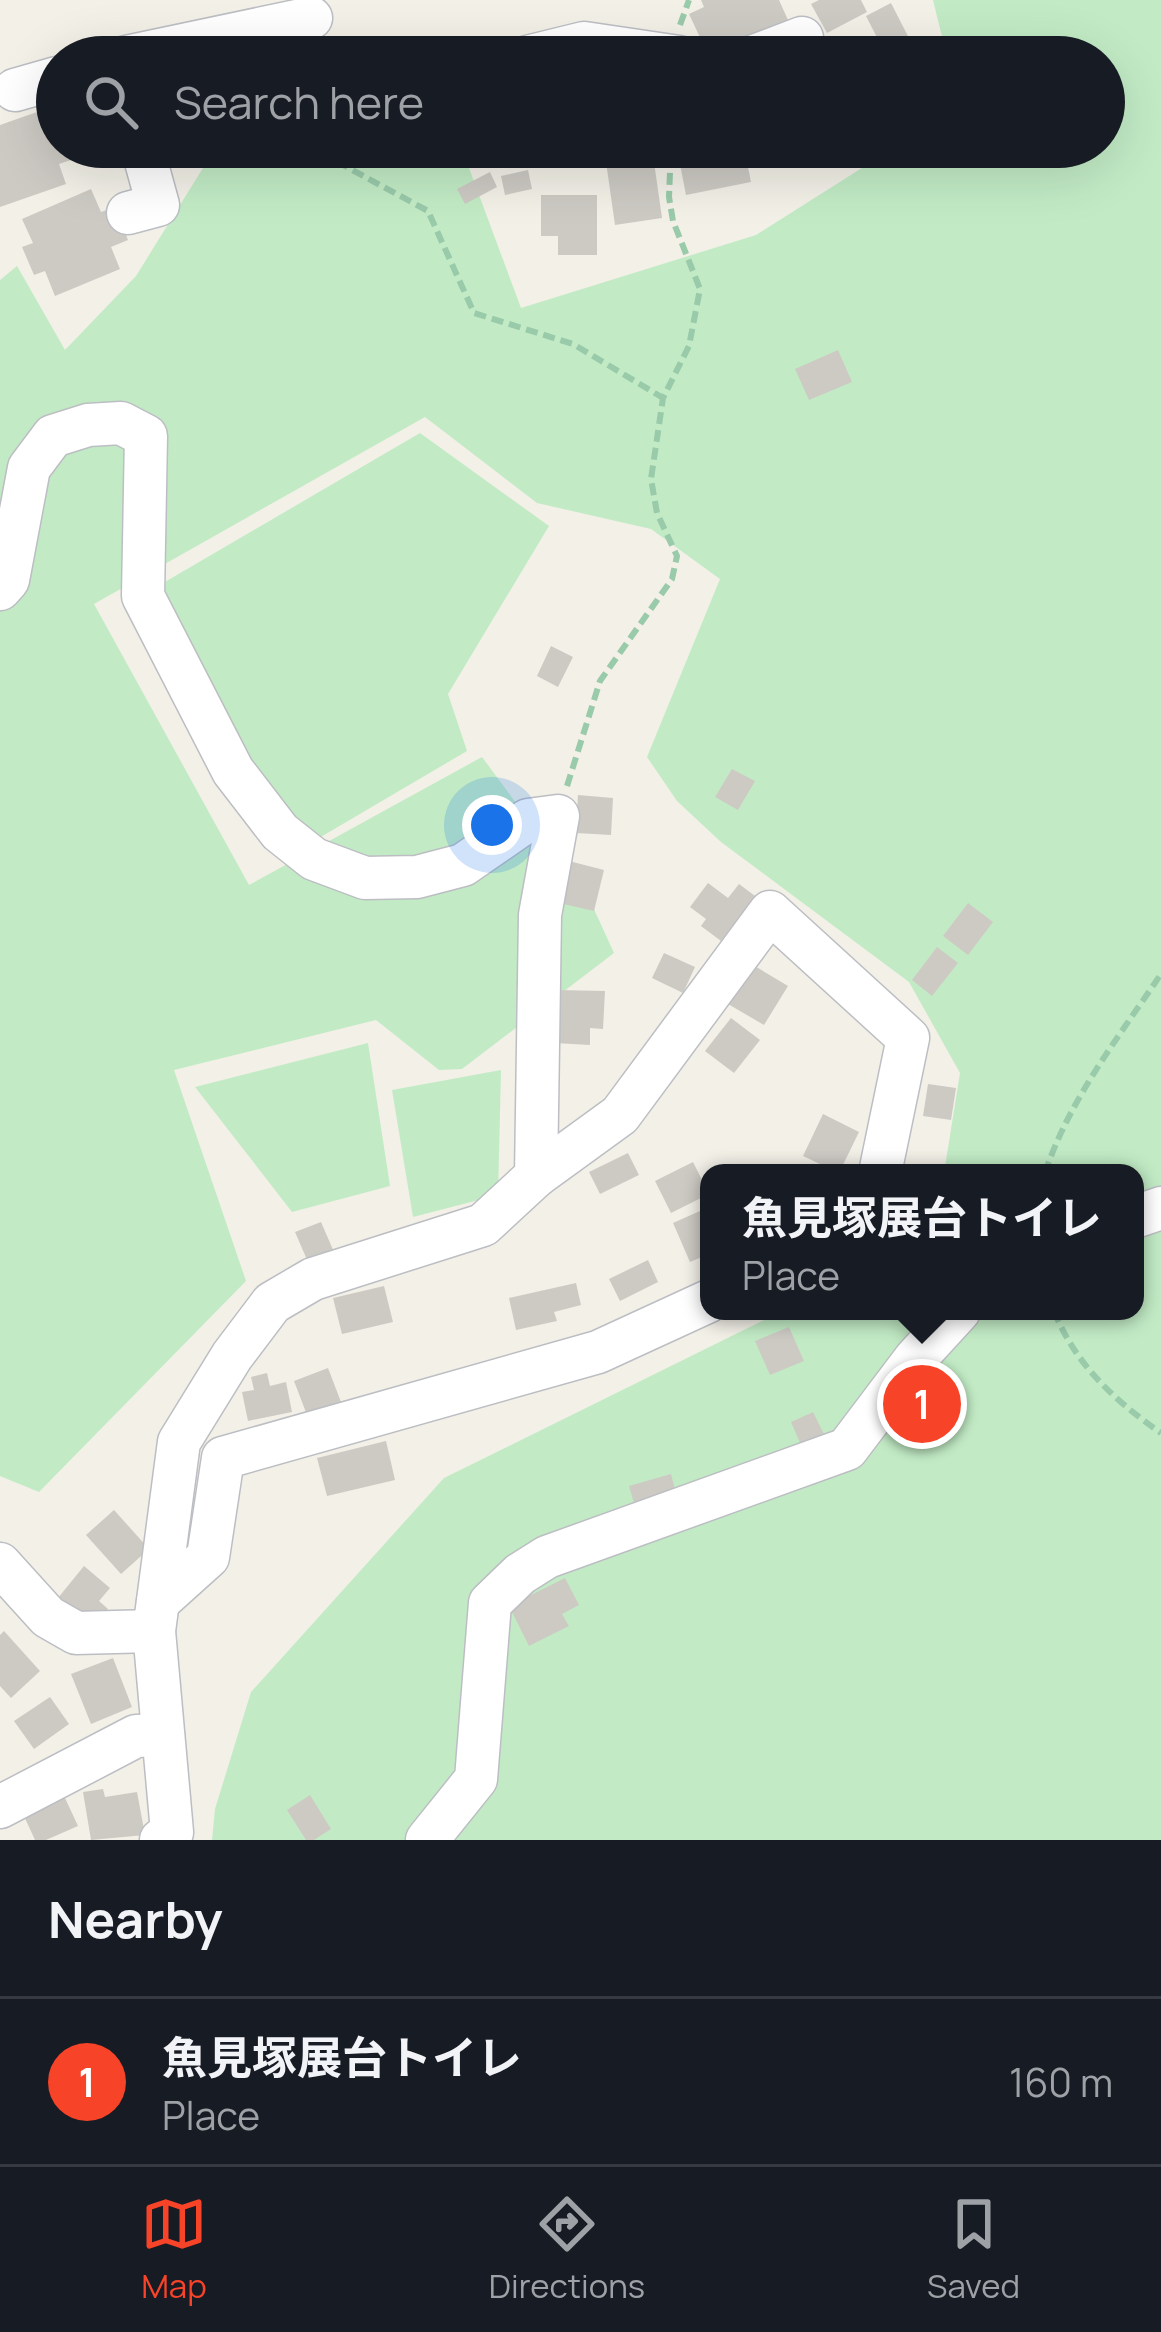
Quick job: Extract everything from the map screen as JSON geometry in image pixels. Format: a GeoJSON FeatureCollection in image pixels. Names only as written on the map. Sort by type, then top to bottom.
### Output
{"type":"FeatureCollection","features":[{"type":"Feature","properties":{"kind":"street"},"geometry":{"type":"LineString","coordinates":[[248,36],[312,25]]}},
{"type":"Feature","properties":{"kind":"street"},"geometry":{"type":"LineString","coordinates":[[15,90],[36,84]]}},
{"type":"Feature","properties":{"kind":"street"},"geometry":{"type":"LineString","coordinates":[[128,212],[158,205],[148,168]]}},
{"type":"Feature","properties":{"kind":"street"},"geometry":{"type":"LineString","coordinates":[[0,589],[8,580],[29,468],[53,436],[88,424],[121,423],[146,436],[142,596],[233,772],[280,832],[314,860],[365,878],[417,877],[463,866],[528,820],[557,816],[540,915],[536,1175]]}},
{"type":"Feature","properties":{"kind":"street"},"geometry":{"type":"LineString","coordinates":[[160,1840],[172,1832],[156,1617],[178,1442],[232,1356],[272,1304],[313,1279],[482,1225],[536,1175],[620,1115],[770,912],[908,1038],[882,1164]]}},
{"type":"Feature","properties":{"kind":"street"},"geometry":{"type":"LineString","coordinates":[[0,1564],[48,1617],[76,1633],[156,1617],[208,1557],[223,1458],[598,1352],[700,1305]]}},
{"type":"Feature","properties":{"kind":"street"},"geometry":{"type":"LineString","coordinates":[[427,1840],[476,1779],[490,1604],[520,1574],[547,1557],[847,1449],[951,1320]]}},
{"type":"Feature","properties":{"kind":"street"},"geometry":{"type":"LineString","coordinates":[[0,1807],[136,1736],[163,1735]]}},
{"type":"Feature","properties":{"kind":"path"},"geometry":{"type":"LineString","coordinates":[[349,168],[428,211],[474,313],[572,344],[663,398]]}},
{"type":"Feature","properties":{"kind":"path"},"geometry":{"type":"LineString","coordinates":[[557,816],[600,681],[672,579],[677,556],[657,514],[652,479],[663,398],[689,346],[700,289],[673,221],[670,168]]}},
{"type":"Feature","properties":{"kind":"path"},"geometry":{"type":"LineString","coordinates":[[1048,1164],[1077,1100],[1161,974]]}},
{"type":"Feature","properties":{"kind":"path"},"geometry":{"type":"LineString","coordinates":[[1059,1320],[1088,1371],[1128,1410],[1161,1433]]}},
{"type":"Feature","properties":{"kind":"green space"},"geometry":{"type":"Polygon","coordinates":[[[933,0],[1161,0],[1161,1840],[212,1840],[215,1809],[251,1692],[444,1478],[764,1320],[1144,1320],[1144,1164],[945,1164],[960,1073],[909,982],[721,842],[677,801],[647,757],[720,579],[651,529],[537,503],[425,417],[94,604],[249,885],[482,757],[593,907],[614,953],[462,1069],[439,1070],[376,1020],[174,1070],[246,1281],[39,1492],[0,1476],[0,280],[17,266],[65,350],[136,276],[203,168],[469,168],[521,308],[756,235],[862,168],[1125,168],[1125,36],[942,36],[933,0]]]}},
{"type":"Feature","properties":{"kind":"green space"},"geometry":{"type":"Polygon","coordinates":[[[420,433],[549,526],[448,694],[467,751],[319,838],[273,797],[164,619],[158,586],[420,433]]]}},
{"type":"Feature","properties":{"kind":"green space"},"geometry":{"type":"Polygon","coordinates":[[[368,1043],[390,1186],[292,1212],[195,1087],[368,1043]]]}},
{"type":"Feature","properties":{"kind":"green space"},"geometry":{"type":"Polygon","coordinates":[[[501,1070],[498,1195],[413,1217],[392,1090],[501,1070]]]}},
{"type":"Feature","properties":{"kind":"building"},"geometry":{"type":"Polygon","coordinates":[[[701,0],[779,0],[792,29],[776,36],[699,36],[689,14],[704,7],[701,0]]]}},
{"type":"Feature","properties":{"kind":"building"},"geometry":{"type":"Polygon","coordinates":[[[861,0],[867,12],[827,33],[811,4],[861,0]]]}},
{"type":"Feature","properties":{"kind":"building"},"geometry":{"type":"Polygon","coordinates":[[[891,3],[908,36],[876,36],[866,16],[891,3]]]}},
{"type":"Feature","properties":{"kind":"building"},"geometry":{"type":"Polygon","coordinates":[[[36,112],[36,168],[60,168],[66,184],[0,207],[0,125],[36,112]]]}},
{"type":"Feature","properties":{"kind":"building"},"geometry":{"type":"Polygon","coordinates":[[[607,168],[655,168],[662,218],[615,225],[607,168]]]}},
{"type":"Feature","properties":{"kind":"building"},"geometry":{"type":"Polygon","coordinates":[[[681,168],[748,168],[751,182],[686,195],[681,168]]]}},
{"type":"Feature","properties":{"kind":"building"},"geometry":{"type":"Polygon","coordinates":[[[528,170],[532,189],[505,195],[501,176],[528,170]]]}},
{"type":"Feature","properties":{"kind":"building"},"geometry":{"type":"Polygon","coordinates":[[[490,172],[497,187],[465,204],[457,189],[490,172]]]}},
{"type":"Feature","properties":{"kind":"building"},"geometry":{"type":"Polygon","coordinates":[[[91,189],[101,212],[115,207],[128,240],[111,247],[120,269],[55,296],[45,271],[34,275],[22,247],[33,243],[22,219],[91,189]]]}},
{"type":"Feature","properties":{"kind":"building"},"geometry":{"type":"Polygon","coordinates":[[[541,195],[597,195],[597,255],[558,255],[558,236],[541,236],[541,195]]]}},
{"type":"Feature","properties":{"kind":"building"},"geometry":{"type":"Polygon","coordinates":[[[838,350],[852,382],[809,400],[795,369],[838,350]]]}},
{"type":"Feature","properties":{"kind":"building"},"geometry":{"type":"Polygon","coordinates":[[[551,646],[573,657],[558,687],[537,676],[551,646]]]}},
{"type":"Feature","properties":{"kind":"building"},"geometry":{"type":"Polygon","coordinates":[[[732,769],[755,781],[738,810],[715,797],[732,769]]]}},
{"type":"Feature","properties":{"kind":"building"},"geometry":{"type":"Polygon","coordinates":[[[578,795],[613,798],[611,835],[576,833],[578,795]]]}},
{"type":"Feature","properties":{"kind":"building"},"geometry":{"type":"Polygon","coordinates":[[[569,861],[604,870],[594,911],[559,903],[569,861]]]}},
{"type":"Feature","properties":{"kind":"building"},"geometry":{"type":"Polygon","coordinates":[[[708,883],[728,898],[739,884],[755,896],[721,941],[701,926],[706,919],[690,907],[708,883]]]}},
{"type":"Feature","properties":{"kind":"building"},"geometry":{"type":"Polygon","coordinates":[[[968,903],[993,922],[968,955],[943,936],[968,903]]]}},
{"type":"Feature","properties":{"kind":"building"},"geometry":{"type":"Polygon","coordinates":[[[937,947],[958,963],[932,996],[912,980],[937,947]]]}},
{"type":"Feature","properties":{"kind":"building"},"geometry":{"type":"Polygon","coordinates":[[[664,953],[695,967],[683,993],[652,978],[664,953]]]}},
{"type":"Feature","properties":{"kind":"building"},"geometry":{"type":"Polygon","coordinates":[[[753,965],[788,986],[764,1025],[728,1004],[753,965]]]}},
{"type":"Feature","properties":{"kind":"building"},"geometry":{"type":"Polygon","coordinates":[[[557,990],[605,991],[603,1029],[590,1028],[590,1045],[555,1043],[557,990]]]}},
{"type":"Feature","properties":{"kind":"building"},"geometry":{"type":"Polygon","coordinates":[[[731,1018],[760,1040],[734,1073],[705,1051],[731,1018]]]}},
{"type":"Feature","properties":{"kind":"building"},"geometry":{"type":"Polygon","coordinates":[[[928,1084],[956,1088],[951,1120],[923,1116],[928,1084]]]}},
{"type":"Feature","properties":{"kind":"building"},"geometry":{"type":"Polygon","coordinates":[[[823,1114],[859,1132],[843,1164],[820,1164],[803,1156],[823,1114]]]}},
{"type":"Feature","properties":{"kind":"building"},"geometry":{"type":"Polygon","coordinates":[[[628,1153],[639,1175],[600,1194],[589,1172],[628,1153]]]}},
{"type":"Feature","properties":{"kind":"building"},"geometry":{"type":"Polygon","coordinates":[[[693,1162],[700,1176],[700,1198],[671,1213],[655,1181],[693,1162]]]}},
{"type":"Feature","properties":{"kind":"building"},"geometry":{"type":"Polygon","coordinates":[[[700,1211],[700,1258],[690,1262],[673,1223],[700,1211]]]}},
{"type":"Feature","properties":{"kind":"building"},"geometry":{"type":"Polygon","coordinates":[[[321,1222],[334,1252],[308,1262],[295,1232],[321,1222]]]}},
{"type":"Feature","properties":{"kind":"building"},"geometry":{"type":"Polygon","coordinates":[[[648,1260],[658,1282],[620,1301],[609,1279],[648,1260]]]}},
{"type":"Feature","properties":{"kind":"building"},"geometry":{"type":"Polygon","coordinates":[[[576,1283],[581,1305],[554,1312],[557,1321],[516,1330],[509,1298],[576,1283]]]}},
{"type":"Feature","properties":{"kind":"building"},"geometry":{"type":"Polygon","coordinates":[[[384,1286],[393,1322],[342,1334],[333,1298],[384,1286]]]}},
{"type":"Feature","properties":{"kind":"building"},"geometry":{"type":"Polygon","coordinates":[[[789,1327],[804,1361],[770,1375],[755,1341],[789,1327]]]}},
{"type":"Feature","properties":{"kind":"building"},"geometry":{"type":"Polygon","coordinates":[[[328,1368],[341,1402],[307,1415],[294,1381],[328,1368]]]}},
{"type":"Feature","properties":{"kind":"building"},"geometry":{"type":"Polygon","coordinates":[[[267,1373],[270,1386],[286,1382],[292,1412],[248,1421],[242,1392],[254,1390],[251,1377],[267,1373]]]}},
{"type":"Feature","properties":{"kind":"building"},"geometry":{"type":"Polygon","coordinates":[[[918,1381],[944,1397],[926,1427],[900,1411],[918,1381]]]}},
{"type":"Feature","properties":{"kind":"building"},"geometry":{"type":"Polygon","coordinates":[[[813,1412],[824,1434],[801,1445],[791,1422],[813,1412]]]}},
{"type":"Feature","properties":{"kind":"building"},"geometry":{"type":"Polygon","coordinates":[[[386,1441],[395,1480],[327,1496],[317,1458],[386,1441]]]}},
{"type":"Feature","properties":{"kind":"building"},"geometry":{"type":"Polygon","coordinates":[[[671,1474],[677,1497],[636,1510],[629,1486],[671,1474]]]}},
{"type":"Feature","properties":{"kind":"building"},"geometry":{"type":"Polygon","coordinates":[[[114,1510],[149,1549],[121,1574],[86,1535],[114,1510]]]}},
{"type":"Feature","properties":{"kind":"building"},"geometry":{"type":"Polygon","coordinates":[[[84,1566],[110,1588],[99,1601],[108,1609],[93,1627],[58,1598],[84,1566]]]}},
{"type":"Feature","properties":{"kind":"building"},"geometry":{"type":"Polygon","coordinates":[[[565,1578],[579,1605],[562,1614],[569,1626],[529,1646],[509,1606],[565,1578]]]}},
{"type":"Feature","properties":{"kind":"building"},"geometry":{"type":"Polygon","coordinates":[[[4,1631],[40,1671],[11,1698],[0,1686],[0,1635],[4,1631]]]}},
{"type":"Feature","properties":{"kind":"building"},"geometry":{"type":"Polygon","coordinates":[[[113,1658],[132,1707],[91,1724],[71,1674],[113,1658]]]}},
{"type":"Feature","properties":{"kind":"building"},"geometry":{"type":"Polygon","coordinates":[[[50,1697],[69,1724],[34,1749],[14,1721],[50,1697]]]}},
{"type":"Feature","properties":{"kind":"building"},"geometry":{"type":"Polygon","coordinates":[[[103,1789],[105,1797],[137,1792],[145,1835],[91,1840],[83,1792],[103,1789]]]}},
{"type":"Feature","properties":{"kind":"building"},"geometry":{"type":"Polygon","coordinates":[[[310,1795],[331,1829],[306,1840],[287,1810],[310,1795]]]}},
{"type":"Feature","properties":{"kind":"building"},"geometry":{"type":"Polygon","coordinates":[[[65,1798],[78,1826],[35,1840],[24,1816],[65,1798]]]}},
{"type":"Feature","properties":{"kind":"place","name":"魚見塚展台トイレ"},"geometry":{"type":"Point","coordinates":[922,1404]}}]}
